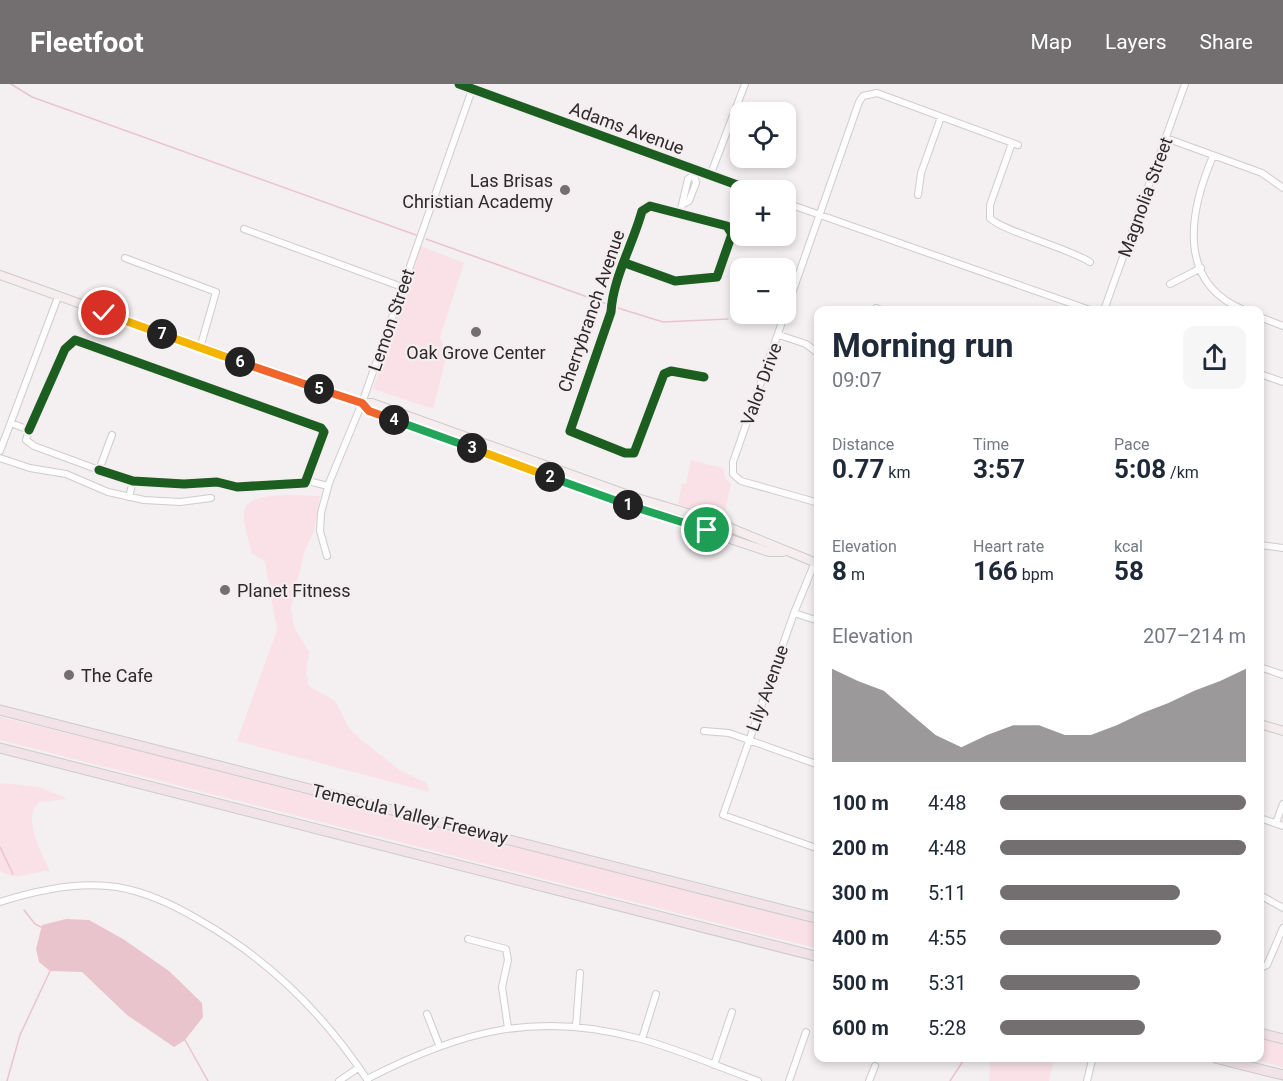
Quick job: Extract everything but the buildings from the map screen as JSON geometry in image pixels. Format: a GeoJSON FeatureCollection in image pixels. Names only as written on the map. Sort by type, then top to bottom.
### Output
{"type":"FeatureCollection","features":[{"type":"Feature","properties":{"kind":"highway","name":"Temecula Valley Freeway"},"geometry":{"type":"LineString","coordinates":[[0,710],[814,918]]}},
{"type":"Feature","properties":{"kind":"highway","name":"Temecula Valley Freeway"},"geometry":{"type":"LineString","coordinates":[[0,748],[814,956]]}},
{"type":"Feature","properties":{"kind":"highway"},"geometry":{"type":"LineString","coordinates":[[1264,1034],[1283,1039]]}},
{"type":"Feature","properties":{"kind":"highway"},"geometry":{"type":"LineString","coordinates":[[1231,1062],[1283,1075]]}},
{"type":"Feature","properties":{"kind":"main road"},"geometry":{"type":"LineString","coordinates":[[0,274],[35,289],[200,348],[362,403],[372,403],[638,498],[711,520],[814,562]]}},
{"type":"Feature","properties":{"kind":"main road"},"geometry":{"type":"LineString","coordinates":[[362,403],[369,411],[554,478],[769,552],[785,552]]}},
{"type":"Feature","properties":{"kind":"main road"},"geometry":{"type":"LineString","coordinates":[[554,478],[563,476],[620,496],[638,498]]}},
{"type":"Feature","properties":{"kind":"main road"},"geometry":{"type":"LineString","coordinates":[[1264,725],[1283,731]]}},
{"type":"Feature","properties":{"kind":"street","name":"Adams Avenue"},"geometry":{"type":"LineString","coordinates":[[459,84],[473,86],[694,173],[730,183]]}},
{"type":"Feature","properties":{"kind":"street"},"geometry":{"type":"LineString","coordinates":[[710,176],[745,84]]}},
{"type":"Feature","properties":{"kind":"street","name":"Magnolia Street"},"geometry":{"type":"LineString","coordinates":[[1105,306],[1185,84]]}},
{"type":"Feature","properties":{"kind":"street","name":"Lemon Street"},"geometry":{"type":"LineString","coordinates":[[327,556],[320,531],[328,486],[362,403],[473,86]]}},
{"type":"Feature","properties":{"kind":"street","name":"Valor Drive"},"geometry":{"type":"LineString","coordinates":[[814,502],[741,481],[733,474],[733,462],[821,216],[834,171],[863,96],[877,93],[941,117]]}},
{"type":"Feature","properties":{"kind":"street"},"geometry":{"type":"LineString","coordinates":[[918,195],[921,172],[941,117],[1015,144],[990,205],[990,218],[1001,226],[1062,247],[1090,262]]}},
{"type":"Feature","properties":{"kind":"street"},"geometry":{"type":"LineString","coordinates":[[1166,138],[1262,173],[1283,188]]}},
{"type":"Feature","properties":{"kind":"street"},"geometry":{"type":"LineString","coordinates":[[1213,156],[1193,215],[1192,233],[1201,268],[1218,294],[1238,306]]}},
{"type":"Feature","properties":{"kind":"street"},"geometry":{"type":"LineString","coordinates":[[625,263],[675,281],[717,277],[732,234],[727,225],[680,213],[688,178],[694,173],[696,183],[690,201],[683,204]]}},
{"type":"Feature","properties":{"kind":"street"},"geometry":{"type":"LineString","coordinates":[[684,190],[693,192]]}},
{"type":"Feature","properties":{"kind":"street","name":"Cherrybranch Avenue"},"geometry":{"type":"LineString","coordinates":[[680,213],[650,206],[642,211],[570,431],[625,453],[634,453],[664,374],[671,371],[704,377]]}},
{"type":"Feature","properties":{"kind":"street"},"geometry":{"type":"LineString","coordinates":[[796,207],[1079,306]]}},
{"type":"Feature","properties":{"kind":"street"},"geometry":{"type":"LineString","coordinates":[[244,229],[402,287]]}},
{"type":"Feature","properties":{"kind":"street"},"geometry":{"type":"LineString","coordinates":[[125,258],[216,292],[200,348]]}},
{"type":"Feature","properties":{"kind":"street"},"geometry":{"type":"LineString","coordinates":[[1170,284],[1201,268]]}},
{"type":"Feature","properties":{"kind":"street"},"geometry":{"type":"LineString","coordinates":[[0,451],[58,297]]}},
{"type":"Feature","properties":{"kind":"street"},"geometry":{"type":"LineString","coordinates":[[1264,319],[1283,326]]}},
{"type":"Feature","properties":{"kind":"street"},"geometry":{"type":"LineString","coordinates":[[779,335],[806,344],[814,350]]}},
{"type":"Feature","properties":{"kind":"street"},"geometry":{"type":"LineString","coordinates":[[308,481],[324,436],[321,428],[75,340],[64,349],[28,430],[26,440],[34,446],[133,481],[184,484],[217,482],[237,487],[308,481],[328,486]]}},
{"type":"Feature","properties":{"kind":"street"},"geometry":{"type":"LineString","coordinates":[[1264,375],[1283,382]]}},
{"type":"Feature","properties":{"kind":"street"},"geometry":{"type":"LineString","coordinates":[[10,423],[28,430]]}},
{"type":"Feature","properties":{"kind":"street"},"geometry":{"type":"LineString","coordinates":[[99,470],[112,435]]}},
{"type":"Feature","properties":{"kind":"street"},"geometry":{"type":"LineString","coordinates":[[0,458],[30,468],[66,474],[108,492],[129,496],[180,502],[211,498]]}},
{"type":"Feature","properties":{"kind":"street"},"geometry":{"type":"LineString","coordinates":[[129,496],[133,481]]}},
{"type":"Feature","properties":{"kind":"street"},"geometry":{"type":"LineString","coordinates":[[1264,546],[1283,548]]}},
{"type":"Feature","properties":{"kind":"street","name":"Lily Avenue"},"geometry":{"type":"LineString","coordinates":[[814,570],[794,613],[723,815],[814,847]]}},
{"type":"Feature","properties":{"kind":"street"},"geometry":{"type":"LineString","coordinates":[[794,613],[814,619]]}},
{"type":"Feature","properties":{"kind":"street"},"geometry":{"type":"LineString","coordinates":[[1264,669],[1283,675]]}},
{"type":"Feature","properties":{"kind":"street"},"geometry":{"type":"LineString","coordinates":[[704,731],[729,733],[814,763]]}},
{"type":"Feature","properties":{"kind":"street"},"geometry":{"type":"LineString","coordinates":[[1264,819],[1279,825],[1283,804]]}},
{"type":"Feature","properties":{"kind":"street"},"geometry":{"type":"LineString","coordinates":[[0,902],[42,890],[80,886],[117,887],[150,896],[182,910],[257,956],[278,974],[333,1032],[367,1080],[440,1045],[508,1028],[576,1027],[642,1039],[758,1081]]}},
{"type":"Feature","properties":{"kind":"street"},"geometry":{"type":"LineString","coordinates":[[1264,897],[1283,908]]}},
{"type":"Feature","properties":{"kind":"street"},"geometry":{"type":"LineString","coordinates":[[1264,966],[1267,965],[1283,928]]}},
{"type":"Feature","properties":{"kind":"street"},"geometry":{"type":"LineString","coordinates":[[468,939],[506,949],[508,960],[502,987],[503,1007],[508,1028]]}},
{"type":"Feature","properties":{"kind":"street"},"geometry":{"type":"LineString","coordinates":[[576,1027],[580,973]]}},
{"type":"Feature","properties":{"kind":"street"},"geometry":{"type":"LineString","coordinates":[[642,1039],[656,994]]}},
{"type":"Feature","properties":{"kind":"street"},"geometry":{"type":"LineString","coordinates":[[714,1065],[732,1012]]}},
{"type":"Feature","properties":{"kind":"street"},"geometry":{"type":"LineString","coordinates":[[427,1014],[440,1045]]}},
{"type":"Feature","properties":{"kind":"street"},"geometry":{"type":"LineString","coordinates":[[789,1081],[806,1032]]}},
{"type":"Feature","properties":{"kind":"street"},"geometry":{"type":"LineString","coordinates":[[1087,1081],[1092,1062]]}},
{"type":"Feature","properties":{"kind":"street"},"geometry":{"type":"LineString","coordinates":[[869,1081],[875,1066]]}},
{"type":"Feature","properties":{"kind":"street"},"geometry":{"type":"LineString","coordinates":[[339,1081],[358,1068]]}},
{"type":"Feature","properties":{"kind":"shaded area"},"geometry":{"type":"Polygon","coordinates":[[[421,246],[464,263],[440,337],[447,354],[433,409],[373,389],[421,246]]]}},
{"type":"Feature","properties":{"kind":"shaded area"},"geometry":{"type":"Polygon","coordinates":[[[691,460],[723,468],[725,478],[731,484],[723,519],[678,504],[682,483],[686,484],[691,460]]]}},
{"type":"Feature","properties":{"kind":"shaded area"},"geometry":{"type":"Polygon","coordinates":[[[320,496],[314,531],[304,553],[291,608],[294,627],[309,652],[306,672],[309,686],[335,701],[349,728],[359,738],[401,771],[427,783],[429,792],[237,741],[277,630],[265,561],[252,554],[245,528],[244,512],[247,505],[265,497],[320,496]]]}},
{"type":"Feature","properties":{"kind":"shaded area"},"geometry":{"type":"Polygon","coordinates":[[[0,717],[186,762],[814,924],[814,948],[0,740],[0,717]]]}},
{"type":"Feature","properties":{"kind":"shaded area"},"geometry":{"type":"Polygon","coordinates":[[[0,783],[39,787],[68,799],[40,802],[34,808],[32,816],[38,846],[50,871],[12,876],[0,871],[0,783]]]}},
{"type":"Feature","properties":{"kind":"shaded area"},"geometry":{"type":"Polygon","coordinates":[[[66,919],[89,920],[123,939],[169,971],[202,1003],[203,1017],[185,1040],[174,1047],[127,1015],[82,972],[50,971],[39,962],[36,949],[42,925],[66,919]]]}},
{"type":"Feature","properties":{"kind":"shaded area"},"geometry":{"type":"Polygon","coordinates":[[[1264,1039],[1283,1045],[1283,1067],[1262,1062],[1264,1039]]]}},
{"type":"Feature","properties":{"kind":"shaded area"},"geometry":{"type":"Polygon","coordinates":[[[991,1062],[1053,1062],[1049,1081],[989,1081],[991,1062]]]}},
{"type":"Feature","properties":{"kind":"waterway"},"geometry":{"type":"LineString","coordinates":[[11,84],[32,97],[416,235]]}},
{"type":"Feature","properties":{"kind":"waterway"},"geometry":{"type":"LineString","coordinates":[[426,239],[607,304]]}},
{"type":"Feature","properties":{"kind":"waterway"},"geometry":{"type":"LineString","coordinates":[[618,308],[663,322],[728,319]]}},
{"type":"Feature","properties":{"kind":"waterway"},"geometry":{"type":"LineString","coordinates":[[0,847],[13,874]]}},
{"type":"Feature","properties":{"kind":"waterway"},"geometry":{"type":"LineString","coordinates":[[24,910],[35,924],[41,927]]}},
{"type":"Feature","properties":{"kind":"waterway"},"geometry":{"type":"LineString","coordinates":[[7,1081],[20,1035],[50,971]]}},
{"type":"Feature","properties":{"kind":"waterway"},"geometry":{"type":"LineString","coordinates":[[185,1040],[208,1081]]}},
{"type":"Feature","properties":{"kind":"waterway"},"geometry":{"type":"LineString","coordinates":[[950,1081],[962,1062]]}},
{"type":"Feature","properties":{"kind":"cycle path"},"geometry":{"type":"LineString","coordinates":[[459,84],[730,182]]}},
{"type":"Feature","properties":{"kind":"cycle path"},"geometry":{"type":"LineString","coordinates":[[625,263],[675,281],[717,277],[732,234],[727,226],[650,206],[642,211],[619,274],[611,312],[570,431],[625,453],[634,453],[664,374],[671,371],[704,377]]}},
{"type":"Feature","properties":{"kind":"cycle path"},"geometry":{"type":"LineString","coordinates":[[29,430],[65,349],[75,340],[321,428],[324,432],[305,483],[237,487],[217,482],[184,484],[133,481],[99,470]]}},
{"type":"Feature","properties":{"kind":"place","name":"Las Brisas Christian Academy"},"geometry":{"type":"Point","coordinates":[565,190]}},
{"type":"Feature","properties":{"kind":"place","name":"Oak Grove Center"},"geometry":{"type":"Point","coordinates":[476,332]}},
{"type":"Feature","properties":{"kind":"place","name":"Planet Fitness"},"geometry":{"type":"Point","coordinates":[225,590]}},
{"type":"Feature","properties":{"kind":"place","name":"The Cafe"},"geometry":{"type":"Point","coordinates":[69,675]}},
{"type":"Feature","properties":{"kind":"route"},"geometry":{"type":"LineString","coordinates":[[104,313],[362,403],[369,411],[554,478],[707,530]]}}]}
